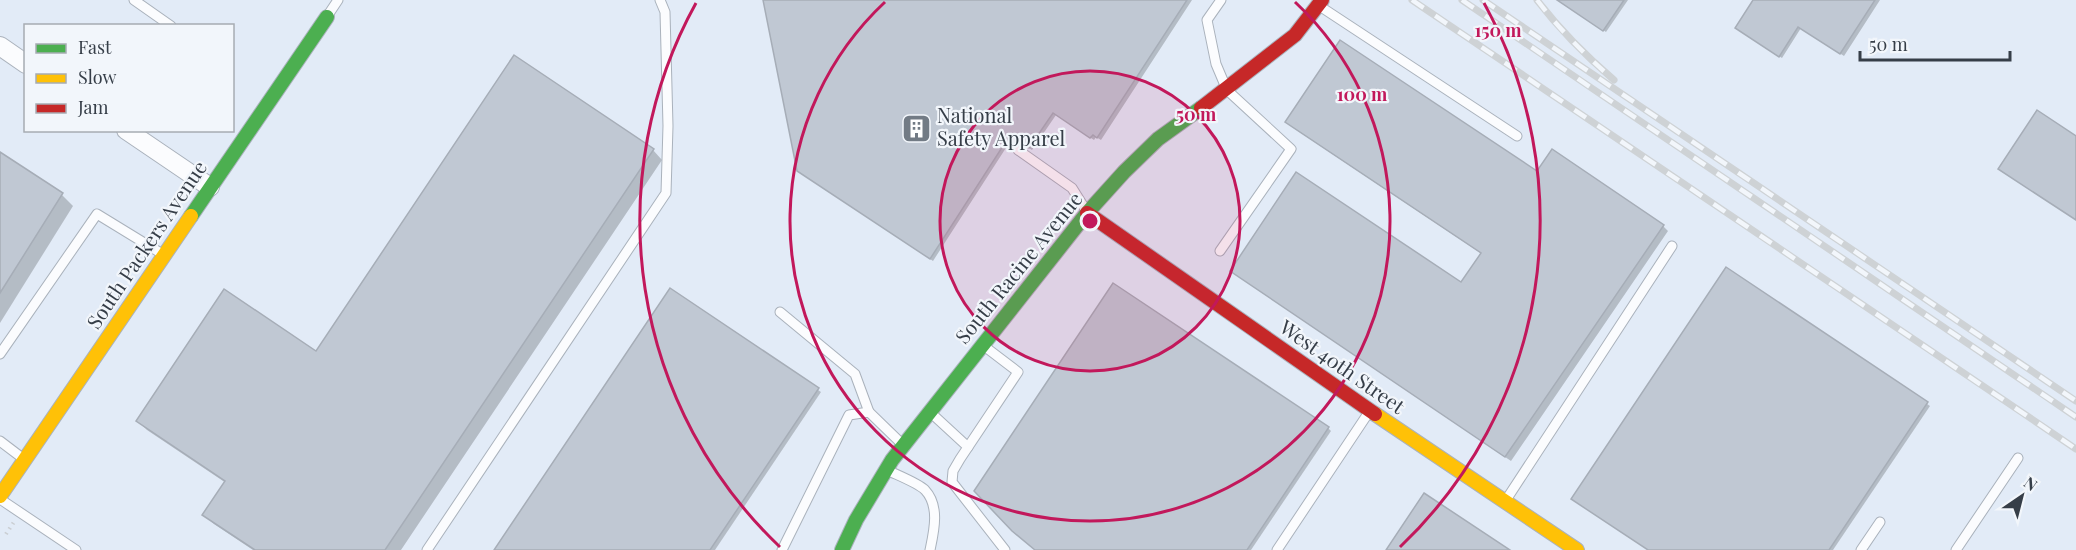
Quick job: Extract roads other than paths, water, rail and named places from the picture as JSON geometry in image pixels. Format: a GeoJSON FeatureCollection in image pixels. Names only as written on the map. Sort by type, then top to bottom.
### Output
{"type":"FeatureCollection","features":[{"type":"Feature","properties":{"kind":"street","name":"South Racine Avenue"},"geometry":{"type":"LineString","coordinates":[[842,550],[856,520],[903,445],[1087,213],[1158,139],[1227,90],[1295,35],[1320,3]]}},
{"type":"Feature","properties":{"kind":"street","name":"South Packers Avenue"},"geometry":{"type":"LineString","coordinates":[[0,498],[327,17]]}},
{"type":"Feature","properties":{"kind":"street"},"geometry":{"type":"LineString","coordinates":[[0,46],[24,62]]}},
{"type":"Feature","properties":{"kind":"street"},"geometry":{"type":"LineString","coordinates":[[129,132],[210,188]]}},
{"type":"Feature","properties":{"kind":"street","name":"West 40th Street"},"geometry":{"type":"LineString","coordinates":[[1087,213],[1370,411],[1577,550]]}},
{"type":"Feature","properties":{"kind":"lane"},"geometry":{"type":"LineString","coordinates":[[134,0],[168,24]]}},
{"type":"Feature","properties":{"kind":"lane"},"geometry":{"type":"LineString","coordinates":[[327,17],[338,0]]}},
{"type":"Feature","properties":{"kind":"lane"},"geometry":{"type":"LineString","coordinates":[[427,550],[666,194],[668,126],[665,12],[660,0]]}},
{"type":"Feature","properties":{"kind":"lane"},"geometry":{"type":"LineString","coordinates":[[1220,251],[1291,149],[1227,90],[1216,64],[1207,20],[1221,0]]}},
{"type":"Feature","properties":{"kind":"lane"},"geometry":{"type":"LineString","coordinates":[[1320,3],[1517,135]]}},
{"type":"Feature","properties":{"kind":"lane"},"geometry":{"type":"LineString","coordinates":[[1018,150],[1072,188],[1087,213]]}},
{"type":"Feature","properties":{"kind":"lane"},"geometry":{"type":"LineString","coordinates":[[0,354],[97,214],[164,255]]}},
{"type":"Feature","properties":{"kind":"lane"},"geometry":{"type":"LineString","coordinates":[[1505,502],[1672,246]]}},
{"type":"Feature","properties":{"kind":"lane"},"geometry":{"type":"LineString","coordinates":[[780,312],[855,374],[868,412],[903,445]]}},
{"type":"Feature","properties":{"kind":"lane"},"geometry":{"type":"LineString","coordinates":[[982,345],[1018,372],[953,471],[952,482],[1005,550]]}},
{"type":"Feature","properties":{"kind":"lane"},"geometry":{"type":"LineString","coordinates":[[1277,550],[1370,411]]}},
{"type":"Feature","properties":{"kind":"lane"},"geometry":{"type":"LineString","coordinates":[[782,550],[849,415],[868,412]]}},
{"type":"Feature","properties":{"kind":"lane"},"geometry":{"type":"LineString","coordinates":[[930,412],[968,447]]}},
{"type":"Feature","properties":{"kind":"lane"},"geometry":{"type":"LineString","coordinates":[[0,441],[25,460]]}},
{"type":"Feature","properties":{"kind":"lane"},"geometry":{"type":"LineString","coordinates":[[1956,550],[2018,458]]}},
{"type":"Feature","properties":{"kind":"lane"},"geometry":{"type":"LineString","coordinates":[[886,470],[924,489],[930,499],[936,524],[930,550]]}},
{"type":"Feature","properties":{"kind":"lane"},"geometry":{"type":"LineString","coordinates":[[0,498],[76,550]]}},
{"type":"Feature","properties":{"kind":"lane"},"geometry":{"type":"LineString","coordinates":[[1861,550],[1880,522]]}},
{"type":"Feature","properties":{"kind":"railway"},"geometry":{"type":"LineString","coordinates":[[1412,0],[2076,449]]}},
{"type":"Feature","properties":{"kind":"railway"},"geometry":{"type":"LineString","coordinates":[[1462,0],[2076,417]]}},
{"type":"Feature","properties":{"kind":"railway"},"geometry":{"type":"LineString","coordinates":[[1483,0],[2076,401]]}},
{"type":"Feature","properties":{"kind":"railway"},"geometry":{"type":"LineString","coordinates":[[1537,0],[1573,42],[1614,80]]}},
{"type":"Feature","properties":{"kind":"place","name":"National Safety Apparel"},"geometry":{"type":"Point","coordinates":[916,128]}}]}
